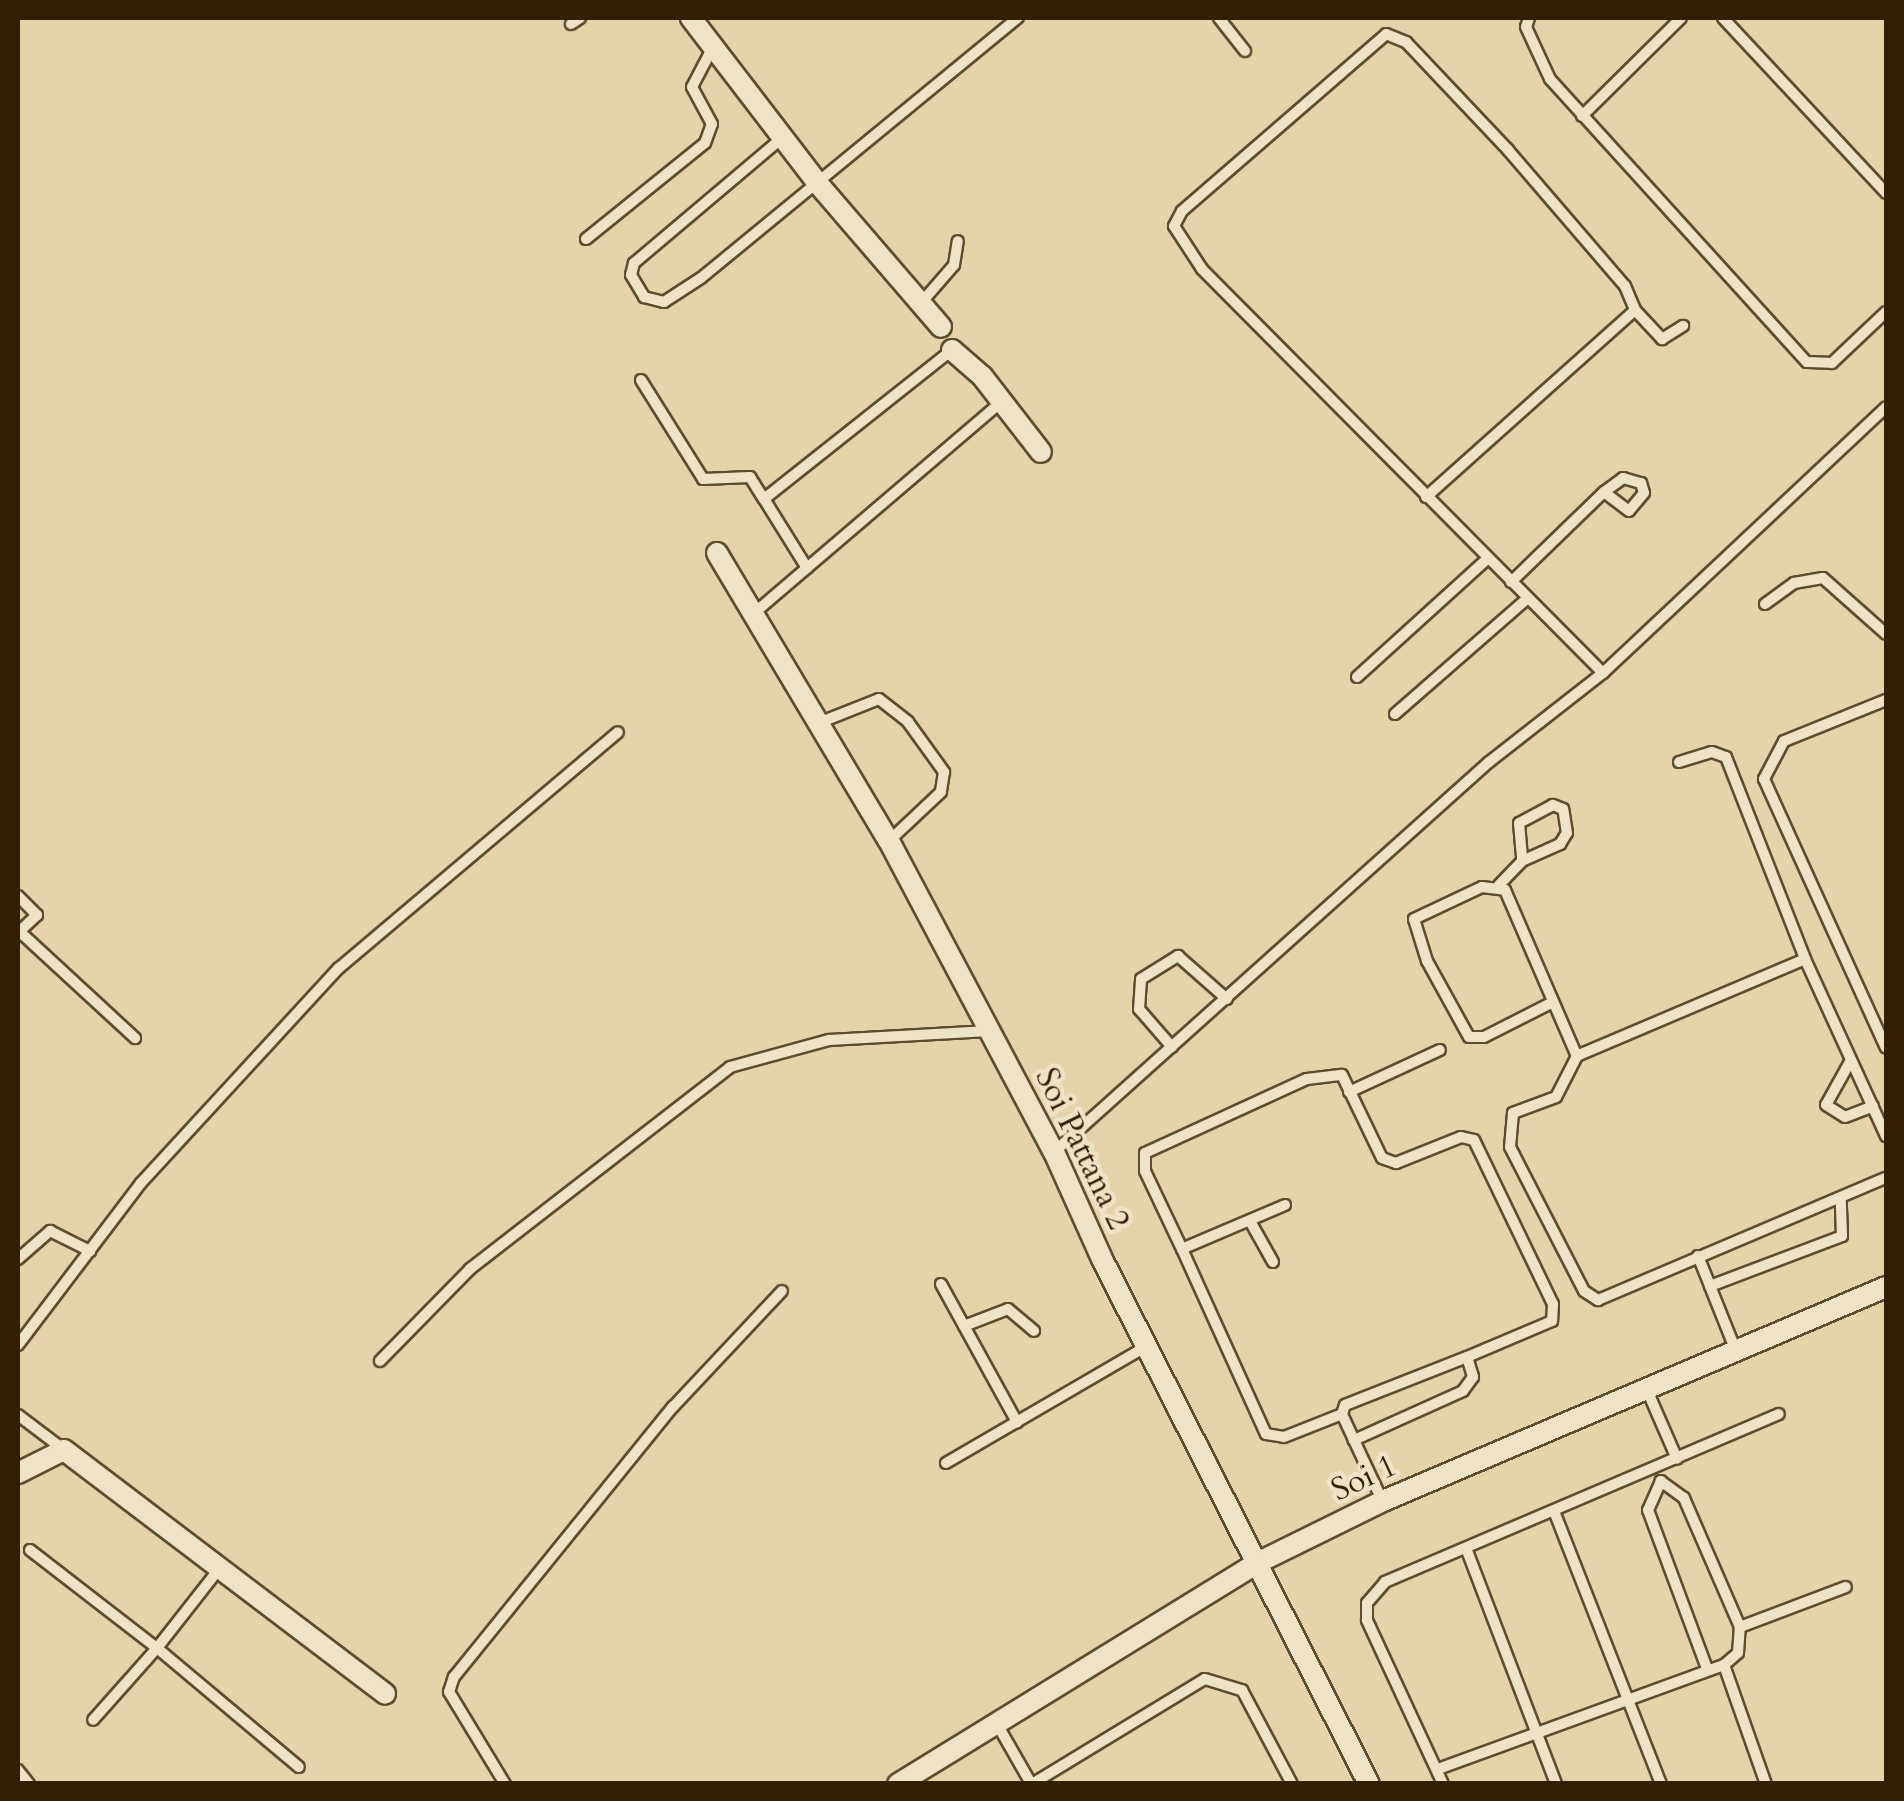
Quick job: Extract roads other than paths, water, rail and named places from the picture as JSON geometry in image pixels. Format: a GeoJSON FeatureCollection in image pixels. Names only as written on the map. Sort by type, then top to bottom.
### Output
{"type":"FeatureCollection","features":[{"type":"Feature","properties":{"kind":"street"},"geometry":{"type":"LineString","coordinates":[[691,18],[819,185],[942,328]]}},
{"type":"Feature","properties":{"kind":"street"},"geometry":{"type":"LineString","coordinates":[[952,350],[982,376],[999,404],[1042,452]]}},
{"type":"Feature","properties":{"kind":"street","name":"Soi Pattana 2"},"geometry":{"type":"LineString","coordinates":[[717,553],[760,609],[890,840],[1054,1152],[1369,1784]]}},
{"type":"Feature","properties":{"kind":"street","name":"Soi 1"},"geometry":{"type":"LineString","coordinates":[[901,1783],[1257,1563],[1383,1501],[1886,1287]]}},
{"type":"Feature","properties":{"kind":"street"},"geometry":{"type":"LineString","coordinates":[[18,1472],[64,1450],[385,1694]]}},
{"type":"Feature","properties":{"kind":"lane"},"geometry":{"type":"LineString","coordinates":[[782,138],[634,263],[631,275],[644,297],[664,302],[701,278],[1018,18]]}},
{"type":"Feature","properties":{"kind":"lane"},"geometry":{"type":"LineString","coordinates":[[1219,18],[1245,51]]}},
{"type":"Feature","properties":{"kind":"lane"},"geometry":{"type":"LineString","coordinates":[[1529,18],[1526,27],[1550,80],[1807,362],[1832,363],[1886,312]]}},
{"type":"Feature","properties":{"kind":"lane"},"geometry":{"type":"LineString","coordinates":[[1582,116],[1681,18]]}},
{"type":"Feature","properties":{"kind":"lane"},"geometry":{"type":"LineString","coordinates":[[1722,18],[1886,193]]}},
{"type":"Feature","properties":{"kind":"lane"},"geometry":{"type":"LineString","coordinates":[[1603,673],[1202,268],[1174,226],[1182,211],[1358,52],[1386,34],[1406,42],[1625,286],[1634,310],[1662,339],[1683,326]]}},
{"type":"Feature","properties":{"kind":"lane"},"geometry":{"type":"LineString","coordinates":[[586,239],[706,143],[712,124],[692,86],[713,47]]}},
{"type":"Feature","properties":{"kind":"lane"},"geometry":{"type":"LineString","coordinates":[[921,303],[954,266],[958,242]]}},
{"type":"Feature","properties":{"kind":"lane"},"geometry":{"type":"LineString","coordinates":[[1426,497],[1634,310]]}},
{"type":"Feature","properties":{"kind":"lane"},"geometry":{"type":"LineString","coordinates":[[764,498],[952,350]]}},
{"type":"Feature","properties":{"kind":"lane"},"geometry":{"type":"LineString","coordinates":[[641,380],[704,479],[750,477],[806,568]]}},
{"type":"Feature","properties":{"kind":"lane"},"geometry":{"type":"LineString","coordinates":[[760,609],[999,404]]}},
{"type":"Feature","properties":{"kind":"lane"},"geometry":{"type":"LineString","coordinates":[[1054,1152],[1489,762],[1603,673],[1886,407]]}},
{"type":"Feature","properties":{"kind":"lane"},"geometry":{"type":"LineString","coordinates":[[1511,582],[1604,492]]}},
{"type":"Feature","properties":{"kind":"lane"},"geometry":{"type":"LineString","coordinates":[[1357,677],[1487,559]]}},
{"type":"Feature","properties":{"kind":"lane"},"geometry":{"type":"LineString","coordinates":[[1765,604],[1794,583],[1824,578],[1886,634]]}},
{"type":"Feature","properties":{"kind":"lane"},"geometry":{"type":"LineString","coordinates":[[1395,714],[1528,598]]}},
{"type":"Feature","properties":{"kind":"lane"},"geometry":{"type":"LineString","coordinates":[[821,722],[879,700],[908,722],[944,772],[941,792],[890,840]]}},
{"type":"Feature","properties":{"kind":"lane"},"geometry":{"type":"LineString","coordinates":[[1886,700],[1784,741],[1764,779],[1886,1048]]}},
{"type":"Feature","properties":{"kind":"lane"},"geometry":{"type":"LineString","coordinates":[[18,1345],[141,1182],[339,968],[618,732]]}},
{"type":"Feature","properties":{"kind":"lane"},"geometry":{"type":"LineString","coordinates":[[1678,762],[1712,752],[1726,757],[1805,959],[1886,1136]]}},
{"type":"Feature","properties":{"kind":"lane"},"geometry":{"type":"LineString","coordinates":[[1522,861],[1519,823],[1553,805],[1562,809],[1565,838],[1522,861],[1499,885],[1418,913],[1412,923],[1420,946],[1474,1039],[1553,1002]]}},
{"type":"Feature","properties":{"kind":"lane"},"geometry":{"type":"LineString","coordinates":[[1499,885],[1514,905],[1578,1056],[1565,1090],[1514,1112],[1507,1135],[1584,1291],[1611,1299],[1698,1256],[1841,1200],[1886,1178]]}},
{"type":"Feature","properties":{"kind":"lane"},"geometry":{"type":"LineString","coordinates":[[18,896],[37,914],[18,932],[135,1038]]}},
{"type":"Feature","properties":{"kind":"lane"},"geometry":{"type":"LineString","coordinates":[[1172,1047],[1146,1019],[1136,998],[1141,979],[1166,958],[1178,956],[1196,967],[1227,999]]}},
{"type":"Feature","properties":{"kind":"lane"},"geometry":{"type":"LineString","coordinates":[[1578,1056],[1805,959]]}},
{"type":"Feature","properties":{"kind":"lane"},"geometry":{"type":"LineString","coordinates":[[380,1361],[470,1269],[730,1067],[829,1040],[990,1031]]}},
{"type":"Feature","properties":{"kind":"lane"},"geometry":{"type":"LineString","coordinates":[[1349,1092],[1440,1050]]}},
{"type":"Feature","properties":{"kind":"lane"},"geometry":{"type":"LineString","coordinates":[[1851,1060],[1826,1106],[1845,1116],[1873,1106]]}},
{"type":"Feature","properties":{"kind":"lane"},"geometry":{"type":"LineString","coordinates":[[1332,1071],[1342,1075],[1374,1150],[1388,1161],[1469,1135],[1553,1304],[1552,1321],[1357,1399],[1342,1414],[1284,1437],[1266,1434],[1182,1249],[1145,1172],[1145,1153],[1332,1071]]}},
{"type":"Feature","properties":{"kind":"lane"},"geometry":{"type":"LineString","coordinates":[[1710,1286],[1842,1236],[1841,1200]]}},
{"type":"Feature","properties":{"kind":"lane"},"geometry":{"type":"LineString","coordinates":[[1182,1249],[1284,1204]]}},
{"type":"Feature","properties":{"kind":"lane"},"geometry":{"type":"LineString","coordinates":[[1250,1220],[1274,1262]]}},
{"type":"Feature","properties":{"kind":"lane"},"geometry":{"type":"LineString","coordinates":[[18,1260],[50,1231],[90,1251]]}},
{"type":"Feature","properties":{"kind":"lane"},"geometry":{"type":"LineString","coordinates":[[1698,1256],[1736,1352]]}},
{"type":"Feature","properties":{"kind":"lane"},"geometry":{"type":"LineString","coordinates":[[941,1284],[1017,1422]]}},
{"type":"Feature","properties":{"kind":"lane"},"geometry":{"type":"LineString","coordinates":[[504,1784],[449,1692],[454,1677],[673,1407],[782,1291]]}},
{"type":"Feature","properties":{"kind":"lane"},"geometry":{"type":"LineString","coordinates":[[964,1326],[1008,1310],[1034,1331]]}},
{"type":"Feature","properties":{"kind":"lane"},"geometry":{"type":"LineString","coordinates":[[946,1463],[1148,1346]]}},
{"type":"Feature","properties":{"kind":"lane"},"geometry":{"type":"LineString","coordinates":[[1354,1440],[1464,1391],[1473,1377],[1467,1357]]}},
{"type":"Feature","properties":{"kind":"lane"},"geometry":{"type":"LineString","coordinates":[[1647,1390],[1677,1459]]}},
{"type":"Feature","properties":{"kind":"lane"},"geometry":{"type":"LineString","coordinates":[[1342,1414],[1383,1501]]}},
{"type":"Feature","properties":{"kind":"lane"},"geometry":{"type":"LineString","coordinates":[[1443,1784],[1367,1620],[1367,1602],[1385,1582],[1779,1414]]}},
{"type":"Feature","properties":{"kind":"lane"},"geometry":{"type":"LineString","coordinates":[[18,1415],[64,1450]]}},
{"type":"Feature","properties":{"kind":"lane"},"geometry":{"type":"LineString","coordinates":[[1438,1769],[1724,1665],[1738,1653],[1740,1628],[1684,1498],[1661,1481],[1655,1467]]}},
{"type":"Feature","properties":{"kind":"lane"},"geometry":{"type":"LineString","coordinates":[[1661,1481],[1648,1510],[1707,1669]]}},
{"type":"Feature","properties":{"kind":"lane"},"geometry":{"type":"LineString","coordinates":[[1554,1511],[1661,1784]]}},
{"type":"Feature","properties":{"kind":"lane"},"geometry":{"type":"LineString","coordinates":[[1466,1548],[1556,1784]]}},
{"type":"Feature","properties":{"kind":"lane"},"geometry":{"type":"LineString","coordinates":[[30,1550],[157,1648],[299,1767]]}},
{"type":"Feature","properties":{"kind":"lane"},"geometry":{"type":"LineString","coordinates":[[92,1720],[157,1648],[220,1568]]}},
{"type":"Feature","properties":{"kind":"lane"},"geometry":{"type":"LineString","coordinates":[[1740,1628],[1846,1587]]}},
{"type":"Feature","properties":{"kind":"lane"},"geometry":{"type":"LineString","coordinates":[[1724,1665],[1766,1784]]}},
{"type":"Feature","properties":{"kind":"lane"},"geometry":{"type":"LineString","coordinates":[[996,1723],[1030,1781],[1206,1679],[1242,1690],[1292,1784]]}},
{"type":"Feature","properties":{"kind":"lane"},"geometry":{"type":"LineString","coordinates":[[18,1770],[29,1784]]}}]}
